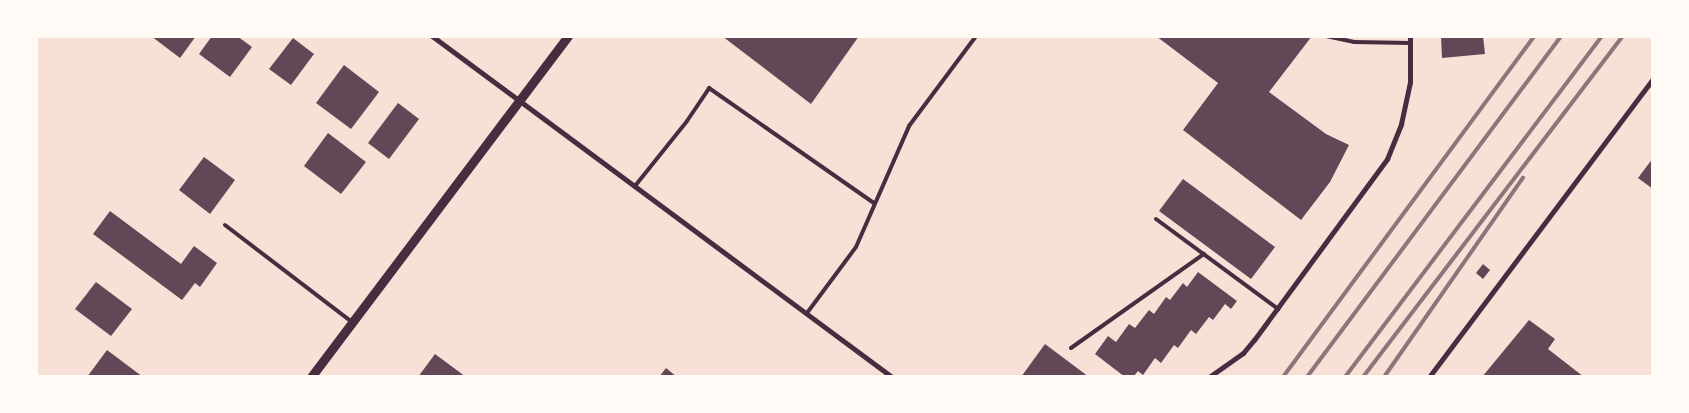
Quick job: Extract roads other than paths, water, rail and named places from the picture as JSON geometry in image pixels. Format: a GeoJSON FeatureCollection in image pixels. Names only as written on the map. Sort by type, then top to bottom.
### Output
{"type":"FeatureCollection","features":[{"type":"Feature","properties":{"kind":"street"},"geometry":{"type":"LineString","coordinates":[[432,36],[892,377]]}},
{"type":"Feature","properties":{"kind":"street"},"geometry":{"type":"LineString","coordinates":[[315,375],[352,322],[568,36]]}},
{"type":"Feature","properties":{"kind":"street"},"geometry":{"type":"LineString","coordinates":[[1210,377],[1243,353],[1278,309],[1377,174],[1393,146],[1410,82],[1410,36]]}},
{"type":"Feature","properties":{"kind":"street"},"geometry":{"type":"LineString","coordinates":[[1429,377],[1653,79]]}},
{"type":"Feature","properties":{"kind":"lane"},"geometry":{"type":"LineString","coordinates":[[807,313],[856,247],[909,126],[976,36]]}},
{"type":"Feature","properties":{"kind":"lane"},"geometry":{"type":"LineString","coordinates":[[1326,36],[1354,42],[1410,43]]}},
{"type":"Feature","properties":{"kind":"lane"},"geometry":{"type":"LineString","coordinates":[[635,186],[687,120],[709,88],[874,203]]}},
{"type":"Feature","properties":{"kind":"lane"},"geometry":{"type":"LineString","coordinates":[[1156,219],[1278,309]]}},
{"type":"Feature","properties":{"kind":"lane"},"geometry":{"type":"LineString","coordinates":[[225,225],[352,322]]}},
{"type":"Feature","properties":{"kind":"lane"},"geometry":{"type":"LineString","coordinates":[[1071,348],[1204,254]]}},
{"type":"Feature","properties":{"kind":"railway"},"geometry":{"type":"LineString","coordinates":[[1283,377],[1534,36]]}},
{"type":"Feature","properties":{"kind":"railway"},"geometry":{"type":"LineString","coordinates":[[1307,377],[1561,36]]}},
{"type":"Feature","properties":{"kind":"railway"},"geometry":{"type":"LineString","coordinates":[[1345,377],[1602,36]]}},
{"type":"Feature","properties":{"kind":"railway"},"geometry":{"type":"LineString","coordinates":[[1363,377],[1623,36]]}},
{"type":"Feature","properties":{"kind":"railway"},"geometry":{"type":"LineString","coordinates":[[1384,377],[1523,178]]}}]}
